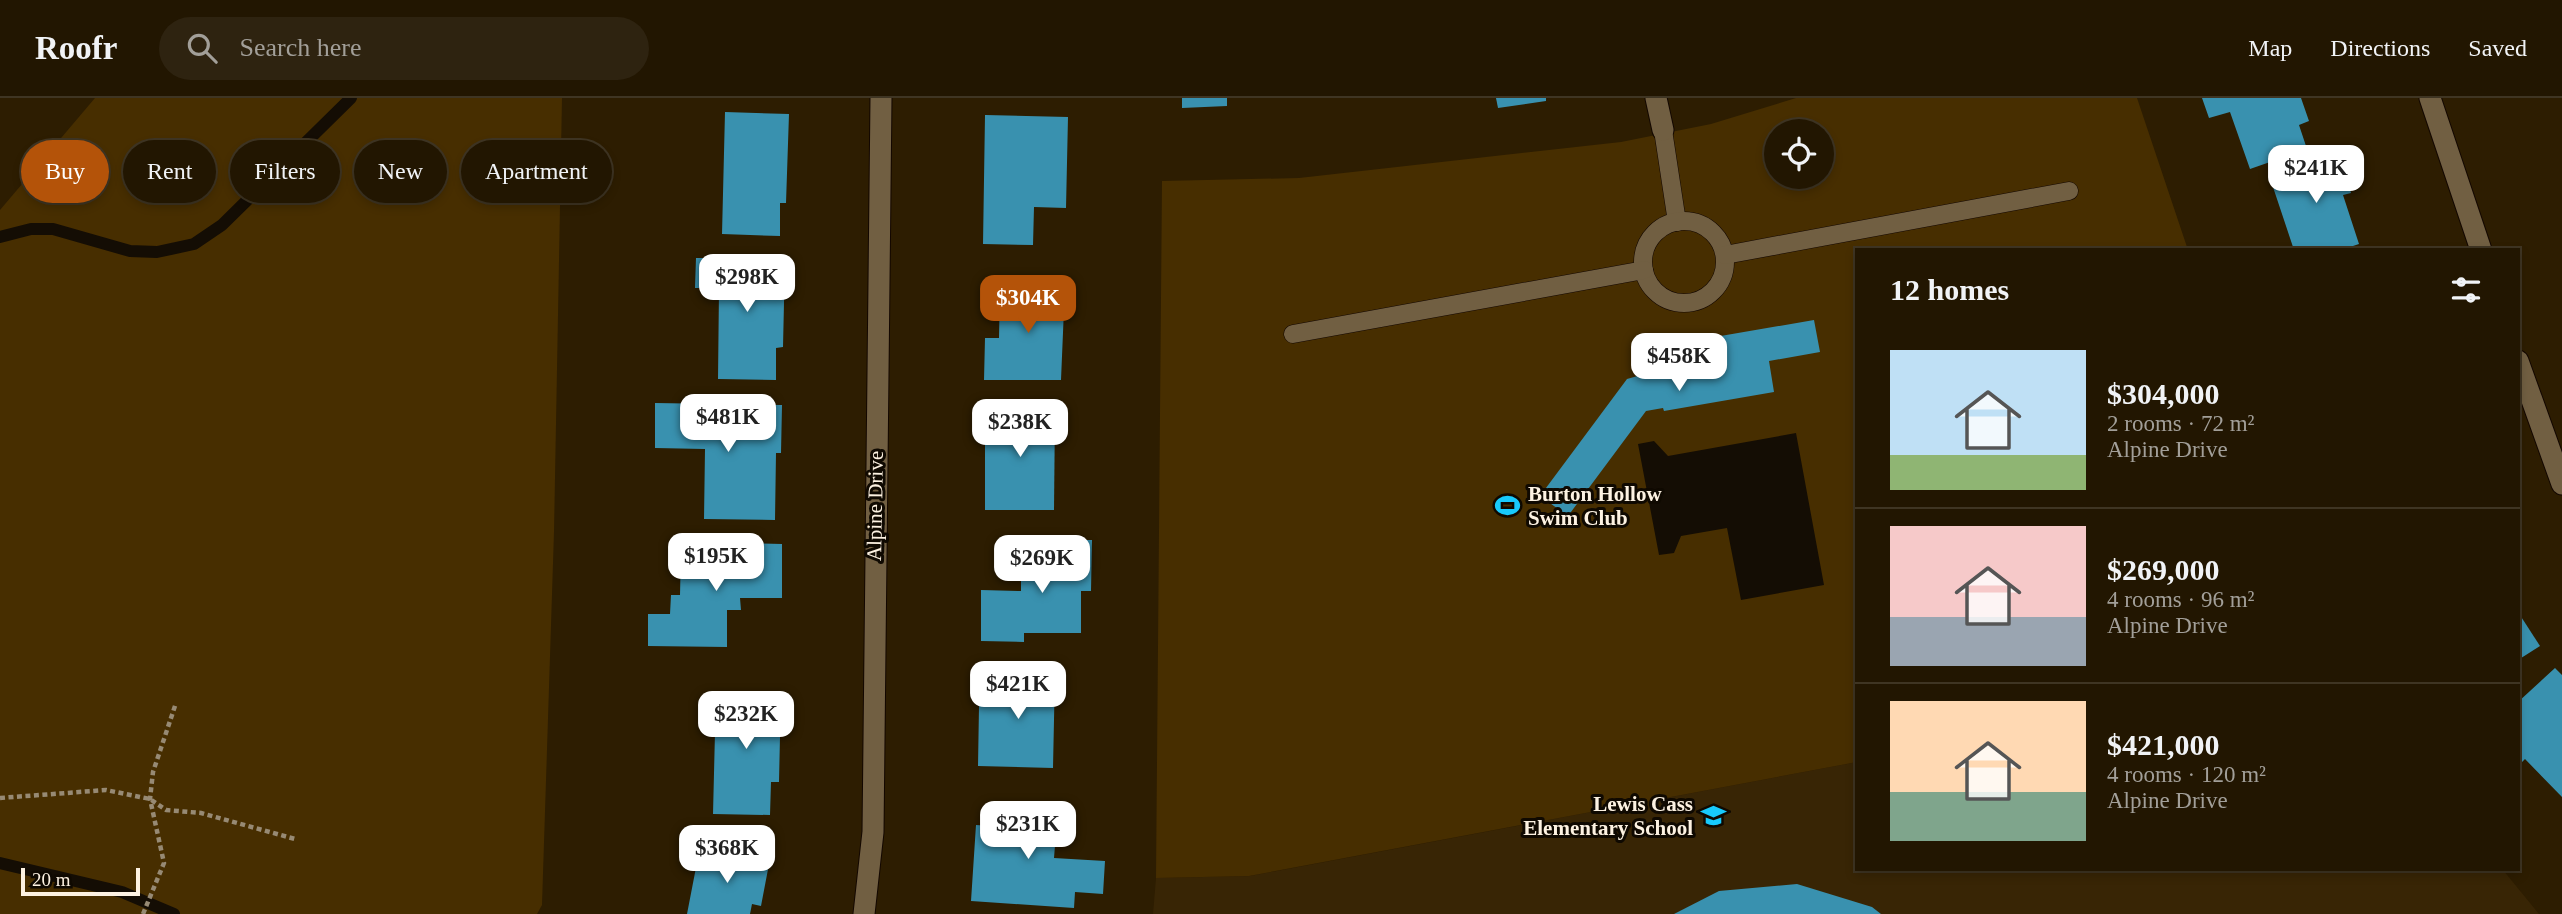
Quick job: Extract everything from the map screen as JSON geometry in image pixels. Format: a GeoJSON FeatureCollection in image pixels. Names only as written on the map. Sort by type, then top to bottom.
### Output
{"type":"FeatureCollection","features":[{"type":"Feature","properties":{"kind":"street","name":"Alpine Drive"},"geometry":{"type":"LineString","coordinates":[[864,914],[873,832],[881,98]]}},
{"type":"Feature","properties":{"kind":"street"},"geometry":{"type":"LineString","coordinates":[[1656,98],[1663,130]]}},
{"type":"Feature","properties":{"kind":"street"},"geometry":{"type":"LineString","coordinates":[[2430,98],[2480,248]]}},
{"type":"Feature","properties":{"kind":"street"},"geometry":{"type":"LineString","coordinates":[[2520,367],[2562,484]]}},
{"type":"Feature","properties":{"kind":"lane"},"geometry":{"type":"LineString","coordinates":[[1663,130],[1677,222]]}},
{"type":"Feature","properties":{"kind":"lane"},"geometry":{"type":"LineString","coordinates":[[1725,255],[2069,191]]}},
{"type":"Feature","properties":{"kind":"lane"},"geometry":{"type":"LineString","coordinates":[[1677,222],[1693,222],[1707,228],[1719,240],[1725,255],[1724,271],[1718,286],[1707,297],[1692,303],[1676,302],[1661,296],[1650,285],[1644,270],[1644,254],[1650,240],[1662,228],[1677,222]]}},
{"type":"Feature","properties":{"kind":"lane"},"geometry":{"type":"LineString","coordinates":[[1293,334],[1644,270]]}},
{"type":"Feature","properties":{"kind":"path"},"geometry":{"type":"LineString","coordinates":[[143,914],[164,863],[150,799],[153,772],[176,703]]}},
{"type":"Feature","properties":{"kind":"path"},"geometry":{"type":"LineString","coordinates":[[0,798],[106,790],[150,799],[166,810],[201,813],[295,839]]}},
{"type":"Feature","properties":{"kind":"shaded area"},"geometry":{"type":"Polygon","coordinates":[[[95,98],[562,98],[561,140],[461,140],[461,203],[560,203],[554,532],[542,905],[537,914],[0,914],[0,210],[21,185],[21,203],[109,203],[109,140],[59,140],[95,98]]]}},
{"type":"Feature","properties":{"kind":"shaded area","name":"Burton Hollow Swim Club"},"geometry":{"type":"Polygon","coordinates":[[[1796,98],[2137,98],[2187,248],[1855,248],[1855,762],[1249,876],[1156,878],[1162,181],[1299,178],[1621,142],[1711,124],[1796,98]]]}},
{"type":"Feature","properties":{"kind":"shaded area"},"geometry":{"type":"Polygon","coordinates":[[[1796,433],[1824,585],[1741,600],[1727,528],[1681,536],[1674,553],[1659,555],[1638,444],[1654,441],[1668,456],[1796,433]]]}},
{"type":"Feature","properties":{"kind":"shaded area","name":"Lewis Cass Elementary School"},"geometry":{"type":"Polygon","coordinates":[[[1855,762],[1855,871],[2504,871],[2539,914],[1153,914],[1156,878],[1250,876],[1855,762]]]}},
{"type":"Feature","properties":{"kind":"building"},"geometry":{"type":"Polygon","coordinates":[[[1182,98],[1227,98],[1227,106],[1182,108],[1182,98]]]}},
{"type":"Feature","properties":{"kind":"building"},"geometry":{"type":"Polygon","coordinates":[[[1496,98],[1546,98],[1546,101],[1498,108],[1496,98]]]}},
{"type":"Feature","properties":{"kind":"building"},"geometry":{"type":"Polygon","coordinates":[[[2202,98],[2301,98],[2309,121],[2299,125],[2307,149],[2250,169],[2230,112],[2209,118],[2202,98]]]}},
{"type":"Feature","properties":{"kind":"building"},"geometry":{"type":"Polygon","coordinates":[[[725,112],[789,114],[786,203],[780,203],[780,236],[722,234],[725,112]]]}},
{"type":"Feature","properties":{"kind":"building"},"geometry":{"type":"Polygon","coordinates":[[[985,115],[1068,117],[1066,208],[1034,207],[1033,245],[983,244],[985,115]]]}},
{"type":"Feature","properties":{"kind":"building"},"geometry":{"type":"Polygon","coordinates":[[[2338,152],[2351,193],[2343,195],[2359,244],[2347,248],[2293,248],[2269,175],[2338,152]]]}},
{"type":"Feature","properties":{"kind":"building"},"geometry":{"type":"Polygon","coordinates":[[[696,258],[785,258],[783,347],[776,348],[776,380],[718,379],[719,288],[695,288],[696,258]]]}},
{"type":"Feature","properties":{"kind":"building"},"geometry":{"type":"Polygon","coordinates":[[[1000,285],[1065,285],[1061,380],[984,380],[985,338],[999,338],[1000,285]]]}},
{"type":"Feature","properties":{"kind":"building"},"geometry":{"type":"Polygon","coordinates":[[[1814,320],[1820,352],[1769,361],[1774,392],[1664,411],[1663,408],[1646,411],[1568,516],[1540,496],[1627,379],[1641,375],[1638,357],[1653,355],[1651,348],[1814,320]]]}},
{"type":"Feature","properties":{"kind":"building"},"geometry":{"type":"Polygon","coordinates":[[[655,403],[782,405],[781,453],[776,453],[775,520],[704,519],[705,449],[655,448],[655,403]]]}},
{"type":"Feature","properties":{"kind":"building"},"geometry":{"type":"Polygon","coordinates":[[[985,409],[1055,409],[1054,510],[985,510],[985,409]]]}},
{"type":"Feature","properties":{"kind":"building"},"geometry":{"type":"Polygon","coordinates":[[[1034,540],[1092,540],[1091,591],[1081,591],[1081,633],[1024,633],[1024,642],[981,641],[981,590],[1021,591],[1021,576],[1033,576],[1034,540]]]}},
{"type":"Feature","properties":{"kind":"building"},"geometry":{"type":"Polygon","coordinates":[[[730,543],[782,544],[782,598],[740,598],[741,610],[727,610],[727,647],[648,646],[648,614],[670,614],[671,595],[680,595],[681,550],[730,550],[730,543]]]}},
{"type":"Feature","properties":{"kind":"building"},"geometry":{"type":"Polygon","coordinates":[[[2520,615],[2540,646],[2520,659],[2520,615]]]}},
{"type":"Feature","properties":{"kind":"building"},"geometry":{"type":"Polygon","coordinates":[[[2555,668],[2562,675],[2562,797],[2525,759],[2520,764],[2520,700],[2555,668]]]}},
{"type":"Feature","properties":{"kind":"building"},"geometry":{"type":"Polygon","coordinates":[[[992,671],[1055,672],[1053,768],[978,766],[979,706],[992,706],[992,671]]]}},
{"type":"Feature","properties":{"kind":"building"},"geometry":{"type":"Polygon","coordinates":[[[716,691],[781,692],[779,782],[771,782],[770,815],[713,814],[716,691]]]}},
{"type":"Feature","properties":{"kind":"building"},"geometry":{"type":"Polygon","coordinates":[[[993,804],[1058,808],[1054,858],[1105,861],[1103,894],[1075,892],[1074,908],[971,901],[976,825],[991,826],[993,804]]]}},
{"type":"Feature","properties":{"kind":"building"},"geometry":{"type":"Polygon","coordinates":[[[699,852],[769,864],[761,906],[752,904],[750,914],[687,914],[699,852]]]}},
{"type":"Feature","properties":{"kind":"building"},"geometry":{"type":"Polygon","coordinates":[[[1797,884],[1872,907],[1881,914],[1674,914],[1719,891],[1797,884]]]}},
{"type":"Feature","properties":{"kind":"waterway"},"geometry":{"type":"LineString","coordinates":[[0,237],[31,229],[53,229],[130,251],[157,252],[194,244],[222,225],[351,98]]}},
{"type":"Feature","properties":{"kind":"waterway"},"geometry":{"type":"LineString","coordinates":[[0,863],[122,892],[174,914]]}},
{"type":"Feature","properties":{"kind":"place","name":"Burton Hollow Swim Club"},"geometry":{"type":"Point","coordinates":[1508,506]}},
{"type":"Feature","properties":{"kind":"place","name":"Lewis Cass Elementary School"},"geometry":{"type":"Point","coordinates":[1713,816]}}]}
